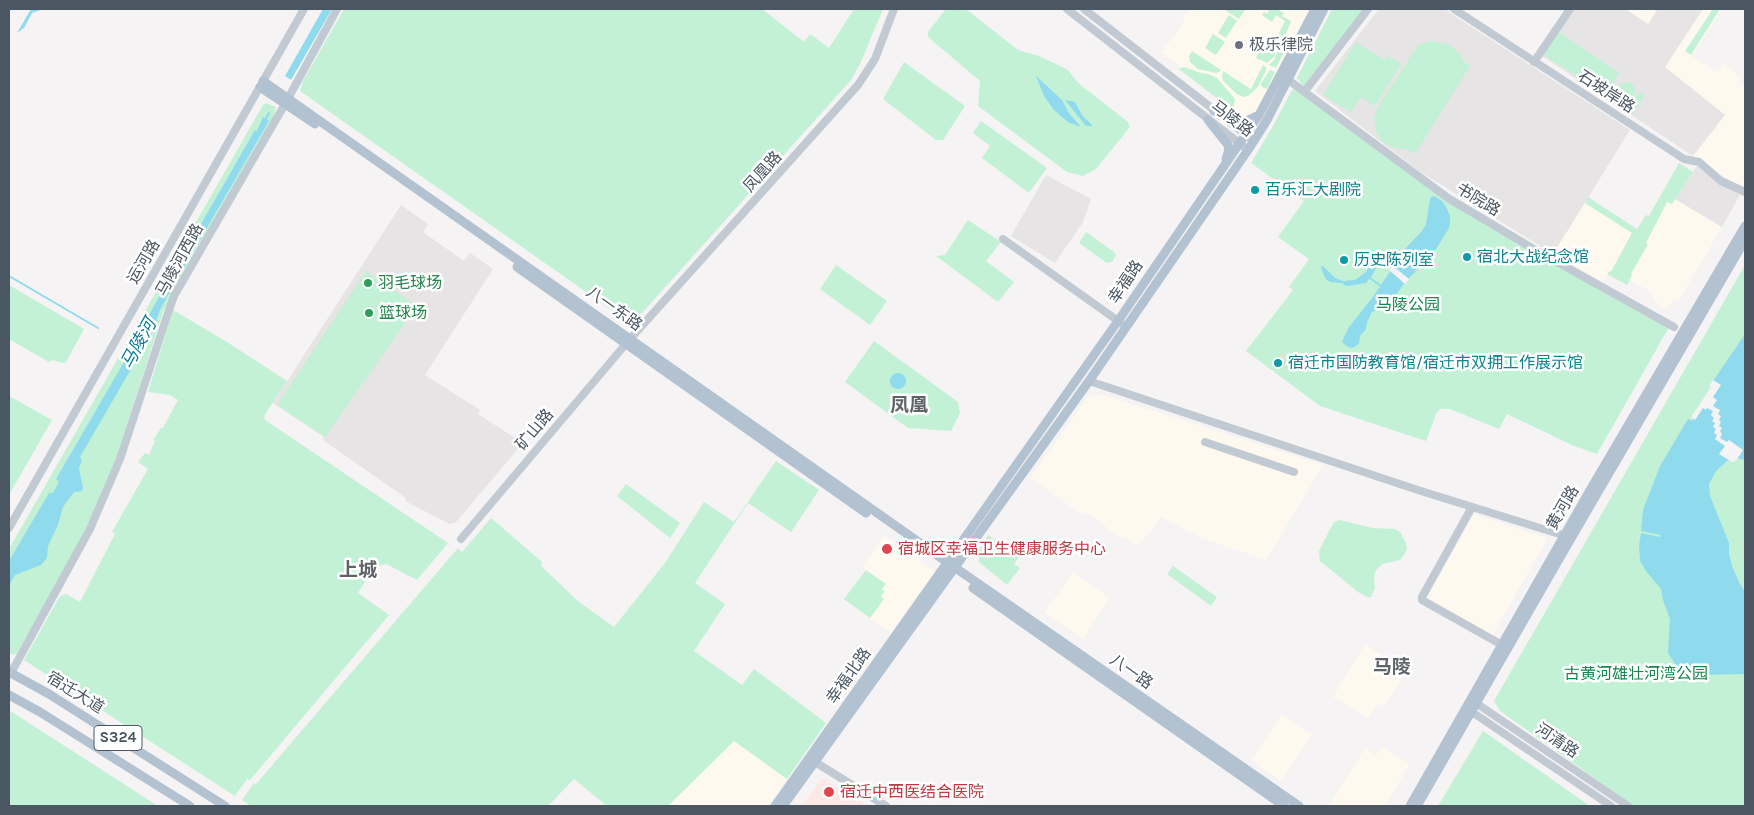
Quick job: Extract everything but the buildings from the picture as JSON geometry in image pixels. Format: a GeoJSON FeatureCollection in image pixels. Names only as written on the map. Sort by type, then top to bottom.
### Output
{"type":"FeatureCollection","features":[{"type":"Feature","properties":{"kind":"main road","name":"幸福路"},"geometry":{"type":"LineString","coordinates":[[1254,141],[1315,9]]}},
{"type":"Feature","properties":{"kind":"main road","name":"幸福路"},"geometry":{"type":"LineString","coordinates":[[949,567],[1240,144],[1285,77],[1324,9]]}},
{"type":"Feature","properties":{"kind":"main road","name":"八一东路"},"geometry":{"type":"LineString","coordinates":[[261,84],[949,567]]}},
{"type":"Feature","properties":{"kind":"main road"},"geometry":{"type":"LineString","coordinates":[[1214,111],[1237,121],[1246,121],[1259,115]]}},
{"type":"Feature","properties":{"kind":"main road"},"geometry":{"type":"LineString","coordinates":[[1208,120],[1225,140],[1230,150],[1222,169]]}},
{"type":"Feature","properties":{"kind":"main road","name":"马陵路"},"geometry":{"type":"LineString","coordinates":[[1248,150],[1254,141]]}},
{"type":"Feature","properties":{"kind":"main road","name":"幸福路"},"geometry":{"type":"LineString","coordinates":[[949,567],[1089,381],[1248,150]]}},
{"type":"Feature","properties":{"kind":"main road","name":"黄河路"},"geometry":{"type":"LineString","coordinates":[[1410,806],[1474,701],[1745,226]]}},
{"type":"Feature","properties":{"kind":"main road","name":"黄河路"},"geometry":{"type":"LineString","coordinates":[[1417,806],[1472,712],[1474,701],[1502,645],[1745,240]]}},
{"type":"Feature","properties":{"kind":"main road","name":"幸福北路"},"geometry":{"type":"LineString","coordinates":[[783,806],[949,567]]}},
{"type":"Feature","properties":{"kind":"main road","name":"幸福北路"},"geometry":{"type":"LineString","coordinates":[[775,806],[949,567]]}},
{"type":"Feature","properties":{"kind":"main road","name":"八一路"},"geometry":{"type":"LineString","coordinates":[[949,567],[1284,806]]}},
{"type":"Feature","properties":{"kind":"main road","name":"八一路"},"geometry":{"type":"LineString","coordinates":[[949,567],[1299,806]]}},
{"type":"Feature","properties":{"kind":"main road","name":"宿迁大道"},"geometry":{"type":"LineString","coordinates":[[10,672],[49,694],[225,806]]}},
{"type":"Feature","properties":{"kind":"main road","name":"S324"},"geometry":{"type":"LineString","coordinates":[[9,695],[48,717],[190,806]]}},
{"type":"Feature","properties":{"kind":"street","name":"运河路"},"geometry":{"type":"LineString","coordinates":[[9,528],[304,9]]}},
{"type":"Feature","properties":{"kind":"street","name":"马陵河西路"},"geometry":{"type":"LineString","coordinates":[[10,672],[60,586],[90,529],[120,460],[174,296],[286,101],[336,9]]}},
{"type":"Feature","properties":{"kind":"street","name":"凤凰路"},"geometry":{"type":"LineString","coordinates":[[628,342],[858,86],[875,59],[894,9]]}},
{"type":"Feature","properties":{"kind":"street","name":"马陵路"},"geometry":{"type":"LineString","coordinates":[[1066,9],[1248,150]]}},
{"type":"Feature","properties":{"kind":"street","name":"马陵路"},"geometry":{"type":"LineString","coordinates":[[1084,9],[1254,141]]}},
{"type":"Feature","properties":{"kind":"street"},"geometry":{"type":"LineString","coordinates":[[1305,91],[1368,9]]}},
{"type":"Feature","properties":{"kind":"street","name":"石坡岸路"},"geometry":{"type":"LineString","coordinates":[[1454,9],[1684,159],[1699,162],[1721,181],[1745,192]]}},
{"type":"Feature","properties":{"kind":"street"},"geometry":{"type":"LineString","coordinates":[[1534,62],[1570,9]]}},
{"type":"Feature","properties":{"kind":"street","name":"书院路"},"geometry":{"type":"LineString","coordinates":[[1285,77],[1442,194],[1519,240],[1674,327]]}},
{"type":"Feature","properties":{"kind":"street"},"geometry":{"type":"LineString","coordinates":[[1003,239],[1127,327]]}},
{"type":"Feature","properties":{"kind":"street","name":"矿山路"},"geometry":{"type":"LineString","coordinates":[[461,539],[628,342]]}},
{"type":"Feature","properties":{"kind":"street"},"geometry":{"type":"LineString","coordinates":[[1089,381],[1568,537]]}},
{"type":"Feature","properties":{"kind":"street"},"geometry":{"type":"LineString","coordinates":[[1204,442],[1294,472]]}},
{"type":"Feature","properties":{"kind":"street"},"geometry":{"type":"LineString","coordinates":[[1472,507],[1422,600],[1502,645]]}},
{"type":"Feature","properties":{"kind":"street","name":"河清路"},"geometry":{"type":"LineString","coordinates":[[1474,701],[1628,806]]}},
{"type":"Feature","properties":{"kind":"street","name":"河清路"},"geometry":{"type":"LineString","coordinates":[[1472,712],[1611,806]]}},
{"type":"Feature","properties":{"kind":"street"},"geometry":{"type":"LineString","coordinates":[[814,762],[886,806]]}},
{"type":"Feature","properties":{"kind":"shaded area"},"geometry":{"type":"Polygon","coordinates":[[[1190,9],[1310,9],[1260,111],[1251,116],[1242,114],[1161,52],[1184,23],[1182,21],[1190,9]]]}},
{"type":"Feature","properties":{"kind":"shaded area"},"geometry":{"type":"Polygon","coordinates":[[[1379,9],[1444,9],[1630,130],[1553,254],[1419,171],[1315,91],[1379,9]]]}},
{"type":"Feature","properties":{"kind":"shaded area"},"geometry":{"type":"Polygon","coordinates":[[[1574,9],[1625,9],[1648,24],[1658,9],[1703,9],[1665,67],[1725,115],[1693,156],[1542,56],[1574,9]]]}},
{"type":"Feature","properties":{"kind":"shaded area"},"geometry":{"type":"Polygon","coordinates":[[[1625,9],[1658,9],[1648,24],[1625,9]]]}},
{"type":"Feature","properties":{"kind":"shaded area"},"geometry":{"type":"Polygon","coordinates":[[[1703,9],[1722,9],[1692,56],[1718,73],[1724,64],[1741,77],[1738,82],[1745,87],[1745,187],[1736,185],[1693,156],[1725,115],[1665,67],[1703,9]]]}},
{"type":"Feature","properties":{"kind":"shaded area"},"geometry":{"type":"Polygon","coordinates":[[[1697,166],[1719,183],[1740,195],[1722,227],[1675,199],[1697,166]]]}},
{"type":"Feature","properties":{"kind":"shaded area"},"geometry":{"type":"Polygon","coordinates":[[[1046,175],[1091,199],[1083,222],[1055,263],[1011,236],[1046,175]]]}},
{"type":"Feature","properties":{"kind":"shaded area"},"geometry":{"type":"Polygon","coordinates":[[[1675,199],[1722,227],[1678,302],[1674,300],[1666,308],[1653,301],[1654,298],[1651,296],[1653,293],[1630,280],[1631,274],[1648,245],[1646,243],[1667,201],[1672,204],[1675,199]]]}},
{"type":"Feature","properties":{"kind":"shaded area"},"geometry":{"type":"Polygon","coordinates":[[[1585,203],[1632,233],[1612,270],[1609,271],[1603,282],[1553,254],[1585,203]]]}},
{"type":"Feature","properties":{"kind":"shaded area"},"geometry":{"type":"Polygon","coordinates":[[[401,205],[428,224],[423,232],[464,261],[470,253],[493,269],[425,375],[480,410],[478,414],[523,443],[456,522],[450,524],[405,501],[406,498],[323,440],[324,437],[273,403],[401,205]]]}},
{"type":"Feature","properties":{"kind":"shaded area"},"geometry":{"type":"Polygon","coordinates":[[[1100,394],[1323,465],[1266,560],[1201,538],[1161,517],[1139,546],[1123,536],[1121,538],[1086,512],[1083,515],[1030,478],[1087,398],[1100,394]]]}},
{"type":"Feature","properties":{"kind":"shaded area"},"geometry":{"type":"Polygon","coordinates":[[[1474,514],[1544,537],[1546,541],[1492,636],[1427,598],[1474,514]]]}},
{"type":"Feature","properties":{"kind":"shaded area"},"geometry":{"type":"Polygon","coordinates":[[[884,535],[933,569],[933,574],[891,632],[870,618],[884,599],[881,596],[885,584],[862,567],[884,535]]]}},
{"type":"Feature","properties":{"kind":"shaded area"},"geometry":{"type":"Polygon","coordinates":[[[1074,572],[1110,598],[1083,639],[1044,612],[1074,572]]]}},
{"type":"Feature","properties":{"kind":"shaded area"},"geometry":{"type":"Polygon","coordinates":[[[1365,644],[1406,671],[1384,707],[1378,703],[1368,718],[1333,697],[1365,644]]]}},
{"type":"Feature","properties":{"kind":"shaded area"},"geometry":{"type":"Polygon","coordinates":[[[1281,715],[1312,734],[1281,781],[1251,760],[1281,715]]]}},
{"type":"Feature","properties":{"kind":"shaded area"},"geometry":{"type":"Polygon","coordinates":[[[734,741],[787,779],[768,806],[668,806],[734,741]]]}},
{"type":"Feature","properties":{"kind":"shaded area"},"geometry":{"type":"Polygon","coordinates":[[[1382,746],[1410,764],[1385,806],[1329,806],[1365,748],[1376,755],[1382,746]]]}},
{"type":"Feature","properties":{"kind":"shaded area","name":"宿迁中西医结合医院"},"geometry":{"type":"Polygon","coordinates":[[[822,778],[868,806],[802,806],[822,778]]]}},
{"type":"Feature","properties":{"kind":"green space"},"geometry":{"type":"Polygon","coordinates":[[[344,9],[762,9],[804,42],[810,34],[829,48],[854,9],[883,9],[860,64],[851,80],[642,313],[635,320],[626,320],[300,91],[303,81],[344,9]]]}},
{"type":"Feature","properties":{"kind":"green space"},"geometry":{"type":"Polygon","coordinates":[[[946,9],[966,9],[1018,50],[1039,56],[1068,70],[1078,83],[1128,122],[1130,127],[1096,169],[1083,176],[1067,172],[978,106],[980,81],[928,37],[928,32],[946,9]]]}},
{"type":"Feature","properties":{"kind":"green space"},"geometry":{"type":"Polygon","coordinates":[[[1227,9],[1245,10],[1239,19],[1226,11],[1227,9]]]}},
{"type":"Feature","properties":{"kind":"green space"},"geometry":{"type":"Polygon","coordinates":[[[1270,9],[1277,9],[1284,13],[1282,16],[1291,21],[1286,34],[1278,44],[1274,57],[1267,63],[1256,58],[1265,41],[1273,45],[1285,21],[1276,15],[1272,22],[1262,15],[1264,12],[1267,14],[1270,9]]]}},
{"type":"Feature","properties":{"kind":"green space"},"geometry":{"type":"Polygon","coordinates":[[[1332,9],[1366,9],[1305,86],[1302,85],[1297,78],[1332,9]]]}},
{"type":"Feature","properties":{"kind":"green space"},"geometry":{"type":"Polygon","coordinates":[[[1713,9],[1720,9],[1691,55],[1685,51],[1713,9]]]}},
{"type":"Feature","properties":{"kind":"green space"},"geometry":{"type":"Polygon","coordinates":[[[1229,15],[1237,21],[1226,38],[1218,33],[1229,15]]]}},
{"type":"Feature","properties":{"kind":"green space"},"geometry":{"type":"Polygon","coordinates":[[[1559,32],[1619,73],[1606,94],[1543,55],[1559,32]]]}},
{"type":"Feature","properties":{"kind":"green space"},"geometry":{"type":"Polygon","coordinates":[[[1213,34],[1225,42],[1216,55],[1205,48],[1213,34]]]}},
{"type":"Feature","properties":{"kind":"green space"},"geometry":{"type":"Polygon","coordinates":[[[1287,36],[1291,38],[1276,68],[1269,65],[1274,60],[1280,44],[1287,36]]]}},
{"type":"Feature","properties":{"kind":"green space"},"geometry":{"type":"Polygon","coordinates":[[[1431,41],[1448,44],[1470,66],[1415,154],[1407,149],[1393,148],[1382,141],[1376,131],[1374,118],[1376,110],[1416,48],[1421,44],[1431,41]]]}},
{"type":"Feature","properties":{"kind":"green space"},"geometry":{"type":"Polygon","coordinates":[[[1356,42],[1385,60],[1388,56],[1401,64],[1375,106],[1361,97],[1351,112],[1323,95],[1356,42]]]}},
{"type":"Feature","properties":{"kind":"green space"},"geometry":{"type":"Polygon","coordinates":[[[1192,51],[1221,70],[1216,73],[1198,69],[1190,62],[1189,56],[1192,51]]]}},
{"type":"Feature","properties":{"kind":"green space"},"geometry":{"type":"Polygon","coordinates":[[[904,62],[965,106],[943,140],[936,140],[883,99],[904,62]]]}},
{"type":"Feature","properties":{"kind":"green space"},"geometry":{"type":"Polygon","coordinates":[[[1263,65],[1266,67],[1266,71],[1257,88],[1248,96],[1243,97],[1237,94],[1224,82],[1222,77],[1223,71],[1251,89],[1263,65]]]}},
{"type":"Feature","properties":{"kind":"green space"},"geometry":{"type":"Polygon","coordinates":[[[1184,67],[1217,78],[1235,99],[1234,106],[1231,109],[1179,69],[1184,67]]]}},
{"type":"Feature","properties":{"kind":"green space"},"geometry":{"type":"Polygon","coordinates":[[[1270,70],[1275,72],[1267,89],[1261,86],[1261,83],[1270,70]]]}},
{"type":"Feature","properties":{"kind":"green space"},"geometry":{"type":"Polygon","coordinates":[[[1626,82],[1632,83],[1636,91],[1634,97],[1628,99],[1626,94],[1618,91],[1621,84],[1626,82]]]}},
{"type":"Feature","properties":{"kind":"green space","name":"马陵公园"},"geometry":{"type":"Polygon","coordinates":[[[1296,88],[1464,212],[1524,248],[1669,327],[1597,454],[1574,446],[1507,414],[1499,429],[1450,409],[1440,409],[1436,414],[1426,441],[1320,406],[1246,351],[1293,290],[1289,287],[1309,259],[1278,237],[1304,201],[1251,163],[1292,90],[1296,88]]]}},
{"type":"Feature","properties":{"kind":"green space"},"geometry":{"type":"Polygon","coordinates":[[[1639,92],[1645,95],[1633,114],[1627,111],[1639,92]]]}},
{"type":"Feature","properties":{"kind":"green space"},"geometry":{"type":"Polygon","coordinates":[[[266,103],[276,107],[273,120],[163,312],[114,465],[91,518],[66,568],[17,653],[13,655],[9,653],[9,549],[263,105],[266,103]]]}},
{"type":"Feature","properties":{"kind":"green space"},"geometry":{"type":"Polygon","coordinates":[[[981,121],[1047,168],[1029,193],[982,158],[990,146],[973,133],[981,121]]]}},
{"type":"Feature","properties":{"kind":"green space"},"geometry":{"type":"Polygon","coordinates":[[[1679,163],[1693,172],[1672,204],[1667,202],[1627,285],[1607,274],[1612,270],[1632,233],[1585,203],[1588,197],[1637,229],[1646,215],[1649,216],[1679,163]]]}},
{"type":"Feature","properties":{"kind":"green space"},"geometry":{"type":"Polygon","coordinates":[[[968,220],[1001,242],[986,261],[1014,282],[998,302],[936,256],[945,255],[968,220]]]}},
{"type":"Feature","properties":{"kind":"green space"},"geometry":{"type":"Polygon","coordinates":[[[1086,232],[1114,252],[1116,255],[1112,262],[1107,263],[1079,243],[1086,232]]]}},
{"type":"Feature","properties":{"kind":"green space"},"geometry":{"type":"Polygon","coordinates":[[[836,265],[887,301],[870,325],[820,289],[836,265]]]}},
{"type":"Feature","properties":{"kind":"green space","name":"古黄河雄壮河湾公园"},"geometry":{"type":"Polygon","coordinates":[[[1745,265],[1745,806],[1634,806],[1500,711],[1494,701],[1745,265]]]}},
{"type":"Feature","properties":{"kind":"green space"},"geometry":{"type":"Polygon","coordinates":[[[366,271],[417,306],[325,437],[277,405],[366,271]]]}},
{"type":"Feature","properties":{"kind":"green space"},"geometry":{"type":"Polygon","coordinates":[[[9,285],[84,329],[66,362],[53,360],[49,362],[9,339],[9,285]]]}},
{"type":"Feature","properties":{"kind":"green space"},"geometry":{"type":"Polygon","coordinates":[[[173,310],[287,381],[264,416],[265,420],[448,543],[417,580],[386,564],[374,567],[358,593],[389,615],[250,780],[247,779],[235,796],[24,660],[60,596],[66,594],[80,602],[115,534],[112,532],[148,469],[138,462],[145,453],[149,455],[155,441],[153,440],[161,428],[163,428],[178,400],[170,395],[148,392],[173,310]]]}},
{"type":"Feature","properties":{"kind":"green space"},"geometry":{"type":"Polygon","coordinates":[[[874,341],[958,402],[960,413],[951,431],[908,428],[845,382],[874,341]]]}},
{"type":"Feature","properties":{"kind":"green space"},"geometry":{"type":"Polygon","coordinates":[[[9,396],[52,420],[9,495],[9,396]]]}},
{"type":"Feature","properties":{"kind":"green space"},"geometry":{"type":"Polygon","coordinates":[[[776,461],[819,490],[791,532],[748,503],[695,583],[725,604],[694,651],[742,685],[754,669],[826,723],[787,779],[734,741],[668,806],[607,806],[574,779],[548,806],[251,806],[242,800],[254,783],[256,784],[458,548],[462,552],[491,518],[542,562],[541,566],[579,602],[614,627],[665,563],[704,502],[734,522],[776,461]]]}},
{"type":"Feature","properties":{"kind":"green space"},"geometry":{"type":"Polygon","coordinates":[[[626,484],[680,523],[670,538],[617,496],[626,484]]]}},
{"type":"Feature","properties":{"kind":"green space"},"geometry":{"type":"Polygon","coordinates":[[[1340,520],[1372,528],[1395,529],[1400,532],[1406,543],[1407,549],[1400,560],[1382,564],[1376,570],[1374,577],[1375,588],[1371,597],[1358,592],[1320,561],[1319,551],[1334,522],[1340,520]]]}},
{"type":"Feature","properties":{"kind":"green space"},"geometry":{"type":"Polygon","coordinates":[[[988,535],[1019,557],[1014,564],[1020,568],[1007,585],[979,562],[978,552],[988,535]]]}},
{"type":"Feature","properties":{"kind":"green space"},"geometry":{"type":"Polygon","coordinates":[[[1173,566],[1217,597],[1211,606],[1167,574],[1173,566]]]}},
{"type":"Feature","properties":{"kind":"green space"},"geometry":{"type":"Polygon","coordinates":[[[866,570],[886,584],[882,589],[885,592],[881,596],[884,599],[870,618],[844,599],[866,570]]]}},
{"type":"Feature","properties":{"kind":"green space"},"geometry":{"type":"Polygon","coordinates":[[[9,711],[12,712],[158,806],[9,806],[9,711]]]}},
{"type":"Feature","properties":{"kind":"green space"},"geometry":{"type":"Polygon","coordinates":[[[1483,731],[1590,806],[1438,806],[1483,731]]]}},
{"type":"Feature","properties":{"kind":"water"},"geometry":{"type":"Polygon","coordinates":[[[31,9],[43,9],[32,13],[24,28],[17,33],[31,9]]]}},
{"type":"Feature","properties":{"kind":"water"},"geometry":{"type":"Polygon","coordinates":[[[323,9],[332,9],[291,80],[285,76],[323,9]]]}},
{"type":"Feature","properties":{"kind":"water"},"geometry":{"type":"Polygon","coordinates":[[[1036,76],[1062,100],[1069,113],[1081,127],[1068,122],[1054,110],[1044,96],[1036,76]]]}},
{"type":"Feature","properties":{"kind":"water"},"geometry":{"type":"Polygon","coordinates":[[[1065,100],[1075,102],[1082,115],[1093,126],[1086,126],[1065,100]]]}},
{"type":"Feature","properties":{"kind":"water"},"geometry":{"type":"Polygon","coordinates":[[[263,117],[269,121],[168,295],[160,310],[149,342],[142,343],[139,347],[141,352],[80,457],[82,461],[79,468],[83,488],[82,491],[74,492],[63,507],[58,525],[48,546],[47,558],[41,565],[15,575],[9,586],[9,561],[49,493],[53,493],[59,482],[56,479],[255,130],[257,131],[263,117]]]}},
{"type":"Feature","properties":{"kind":"water"},"geometry":{"type":"Polygon","coordinates":[[[1432,196],[1443,202],[1447,209],[1450,216],[1448,230],[1436,249],[1403,285],[1390,304],[1372,312],[1366,329],[1360,336],[1359,344],[1352,348],[1348,347],[1342,342],[1349,327],[1373,297],[1406,248],[1422,231],[1426,224],[1432,196]]]}},
{"type":"Feature","properties":{"kind":"water"},"geometry":{"type":"Polygon","coordinates":[[[1377,251],[1381,251],[1374,265],[1376,268],[1366,283],[1348,286],[1342,283],[1330,282],[1322,271],[1321,267],[1323,266],[1335,278],[1343,281],[1355,280],[1366,272],[1377,251]]]}},
{"type":"Feature","properties":{"kind":"water"},"geometry":{"type":"Polygon","coordinates":[[[1745,334],[1745,460],[1736,458],[1727,461],[1716,471],[1709,484],[1710,496],[1729,543],[1732,566],[1745,592],[1745,674],[1690,674],[1676,665],[1668,653],[1670,619],[1661,589],[1640,561],[1639,546],[1641,533],[1660,537],[1661,535],[1641,531],[1643,510],[1660,466],[1688,419],[1692,421],[1714,387],[1711,384],[1745,334]]]}},
{"type":"Feature","properties":{"kind":"water"},"geometry":{"type":"Polygon","coordinates":[[[898,373],[904,375],[906,381],[904,387],[898,389],[892,387],[890,381],[892,375],[898,373]]]}},
{"type":"Feature","properties":{"kind":"pier"},"geometry":{"type":"Polygon","coordinates":[[[1393,266],[1409,279],[1405,284],[1389,270],[1393,266]]]}},
{"type":"Feature","properties":{"kind":"pier"},"geometry":{"type":"Polygon","coordinates":[[[1713,380],[1721,385],[1713,397],[1717,400],[1713,406],[1720,410],[1718,414],[1721,416],[1719,420],[1721,422],[1719,426],[1722,428],[1720,431],[1722,434],[1720,438],[1727,442],[1729,440],[1743,450],[1736,461],[1732,462],[1719,454],[1725,446],[1715,439],[1717,435],[1714,433],[1716,429],[1713,427],[1715,423],[1712,421],[1714,418],[1711,415],[1713,411],[1703,408],[1695,420],[1691,417],[1711,387],[1709,386],[1713,380]]]}},
{"type":"Feature","properties":{"kind":"waterway","name":"马陵河"},"geometry":{"type":"LineString","coordinates":[[265,121],[269,113]]}},
{"type":"Feature","properties":{"kind":"waterway"},"geometry":{"type":"LineString","coordinates":[[9,276],[98,328]]}},
{"type":"Feature","properties":{"kind":"waterway"},"geometry":{"type":"LineString","coordinates":[[1370,278],[1381,286]]}},
{"type":"Feature","properties":{"kind":"place","name":"极乐律院"},"geometry":{"type":"Point","coordinates":[1239,45]}},
{"type":"Feature","properties":{"kind":"place","name":"百乐汇大剧院"},"geometry":{"type":"Point","coordinates":[1255,190]}},
{"type":"Feature","properties":{"kind":"place","name":"宿北大战纪念馆"},"geometry":{"type":"Point","coordinates":[1467,257]}},
{"type":"Feature","properties":{"kind":"place","name":"历史陈列室"},"geometry":{"type":"Point","coordinates":[1344,260]}},
{"type":"Feature","properties":{"kind":"place","name":"羽毛球场"},"geometry":{"type":"Point","coordinates":[368,283]}},
{"type":"Feature","properties":{"kind":"place","name":"篮球场"},"geometry":{"type":"Point","coordinates":[369,313]}},
{"type":"Feature","properties":{"kind":"place","name":"宿迁市国防教育馆/宿迁市双拥工作展示馆"},"geometry":{"type":"Point","coordinates":[1278,363]}},
{"type":"Feature","properties":{"kind":"place","name":"宿城区幸福卫生健康服务中心"},"geometry":{"type":"Point","coordinates":[887,549]}},
{"type":"Feature","properties":{"kind":"place","name":"宿迁中西医结合医院"},"geometry":{"type":"Point","coordinates":[829,792]}},
{"type":"Feature","properties":{"kind":"district","name":"凤凰"},"geometry":{"type":"Point","coordinates":[909,406]}},
{"type":"Feature","properties":{"kind":"district","name":"上城"},"geometry":{"type":"Point","coordinates":[358,571]}},
{"type":"Feature","properties":{"kind":"district","name":"马陵"},"geometry":{"type":"Point","coordinates":[1392,668]}}]}
